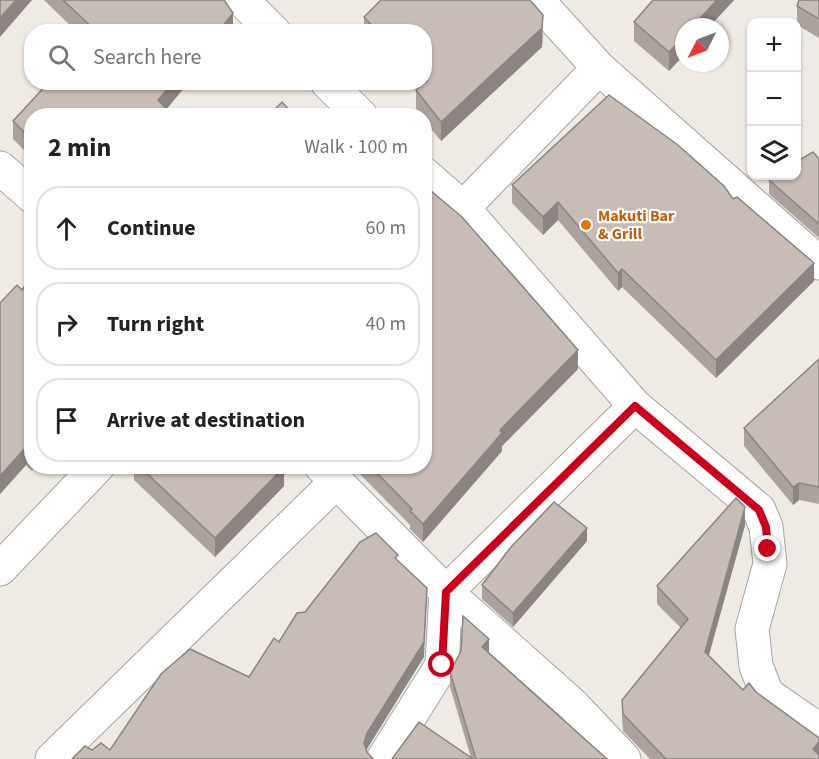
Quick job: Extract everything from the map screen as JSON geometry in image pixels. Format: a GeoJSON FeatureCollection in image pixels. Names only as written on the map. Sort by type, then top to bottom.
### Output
{"type":"FeatureCollection","features":[{"type":"Feature","properties":{"kind":"street"},"geometry":{"type":"LineString","coordinates":[[242,0],[266,24]]}},
{"type":"Feature","properties":{"kind":"street"},"geometry":{"type":"LineString","coordinates":[[537,0],[599,68],[819,262]]}},
{"type":"Feature","properties":{"kind":"street"},"geometry":{"type":"LineString","coordinates":[[463,208],[599,68]]}},
{"type":"Feature","properties":{"kind":"street"},"geometry":{"type":"LineString","coordinates":[[335,90],[353,108]]}},
{"type":"Feature","properties":{"kind":"street"},"geometry":{"type":"LineString","coordinates":[[0,168],[24,189]]}},
{"type":"Feature","properties":{"kind":"street"},"geometry":{"type":"LineString","coordinates":[[432,181],[463,208],[635,406],[759,510],[766,527],[770,564],[752,628],[756,666],[767,694],[819,730]]}},
{"type":"Feature","properties":{"kind":"street"},"geometry":{"type":"LineString","coordinates":[[383,759],[442,665],[446,592],[635,406]]}},
{"type":"Feature","properties":{"kind":"street"},"geometry":{"type":"LineString","coordinates":[[0,569],[90,474]]}},
{"type":"Feature","properties":{"kind":"street"},"geometry":{"type":"LineString","coordinates":[[52,759],[329,474],[446,592],[573,705],[624,759]]}},
{"type":"Feature","properties":{"kind":"building"},"geometry":{"type":"Polygon","coordinates":[[[0,0],[16,0],[0,18],[0,0]]]}},
{"type":"Feature","properties":{"kind":"building"},"geometry":{"type":"Polygon","coordinates":[[[63,0],[224,0],[233,13],[224,24],[88,24],[63,0]]]}},
{"type":"Feature","properties":{"kind":"building"},"geometry":{"type":"Polygon","coordinates":[[[381,0],[530,0],[543,15],[542,28],[441,122],[416,90],[432,90],[432,24],[371,24],[364,17],[381,0]]]}},
{"type":"Feature","properties":{"kind":"building"},"geometry":{"type":"Polygon","coordinates":[[[653,0],[717,0],[700,18],[675,18],[675,46],[669,52],[634,22],[653,0]]]}},
{"type":"Feature","properties":{"kind":"building"},"geometry":{"type":"Polygon","coordinates":[[[799,0],[819,0],[819,19],[797,6],[799,0]]]}},
{"type":"Feature","properties":{"kind":"building"},"geometry":{"type":"Polygon","coordinates":[[[42,90],[167,90],[158,100],[166,108],[25,108],[42,90]]]}},
{"type":"Feature","properties":{"kind":"building"},"geometry":{"type":"Polygon","coordinates":[[[609,95],[678,145],[724,186],[733,199],[737,197],[814,263],[716,360],[622,269],[618,273],[558,202],[543,217],[512,185],[609,95]]]}},
{"type":"Feature","properties":{"kind":"building"},"geometry":{"type":"Polygon","coordinates":[[[282,102],[288,108],[276,108],[282,102]]]}},
{"type":"Feature","properties":{"kind":"building"},"geometry":{"type":"Polygon","coordinates":[[[24,109],[24,132],[13,121],[24,109]]]}},
{"type":"Feature","properties":{"kind":"building"},"geometry":{"type":"Polygon","coordinates":[[[813,152],[819,159],[819,224],[769,180],[801,180],[801,159],[813,152]]]}},
{"type":"Feature","properties":{"kind":"building"},"geometry":{"type":"Polygon","coordinates":[[[432,192],[462,217],[578,350],[500,430],[502,433],[423,524],[410,511],[412,509],[378,474],[432,474],[432,192]]]}},
{"type":"Feature","properties":{"kind":"building"},"geometry":{"type":"Polygon","coordinates":[[[17,285],[22,290],[24,287],[24,449],[0,476],[0,303],[17,285]]]}},
{"type":"Feature","properties":{"kind":"building"},"geometry":{"type":"Polygon","coordinates":[[[819,359],[819,487],[799,483],[793,487],[744,428],[819,359]]]}},
{"type":"Feature","properties":{"kind":"building"},"geometry":{"type":"Polygon","coordinates":[[[147,474],[277,474],[215,538],[147,474]]]}},
{"type":"Feature","properties":{"kind":"building"},"geometry":{"type":"Polygon","coordinates":[[[736,498],[745,507],[705,652],[743,690],[749,683],[756,692],[819,738],[819,742],[813,749],[819,755],[819,759],[666,759],[623,714],[622,700],[688,619],[657,586],[736,498]]]}},
{"type":"Feature","properties":{"kind":"building"},"geometry":{"type":"Polygon","coordinates":[[[554,502],[587,528],[513,613],[482,585],[511,547],[554,502]]]}},
{"type":"Feature","properties":{"kind":"building"},"geometry":{"type":"Polygon","coordinates":[[[376,533],[398,555],[395,558],[427,588],[424,642],[367,733],[364,743],[373,759],[72,759],[85,746],[92,750],[101,743],[110,750],[161,674],[190,649],[249,677],[274,638],[279,642],[297,613],[305,612],[360,542],[376,533]]]}},
{"type":"Feature","properties":{"kind":"building"},"geometry":{"type":"Polygon","coordinates":[[[463,616],[489,639],[482,647],[607,759],[476,759],[450,672],[461,651],[463,616]]]}},
{"type":"Feature","properties":{"kind":"building"},"geometry":{"type":"Polygon","coordinates":[[[419,722],[473,759],[392,759],[419,722]]]}},
{"type":"Feature","properties":{"kind":"place","name":"Makuti Bar & Grill"},"geometry":{"type":"Point","coordinates":[586,225]}},
{"type":"Feature","properties":{"kind":"route"},"geometry":{"type":"LineString","coordinates":[[442,665],[446,592],[635,406],[759,510],[766,527],[768,549]]}}]}
